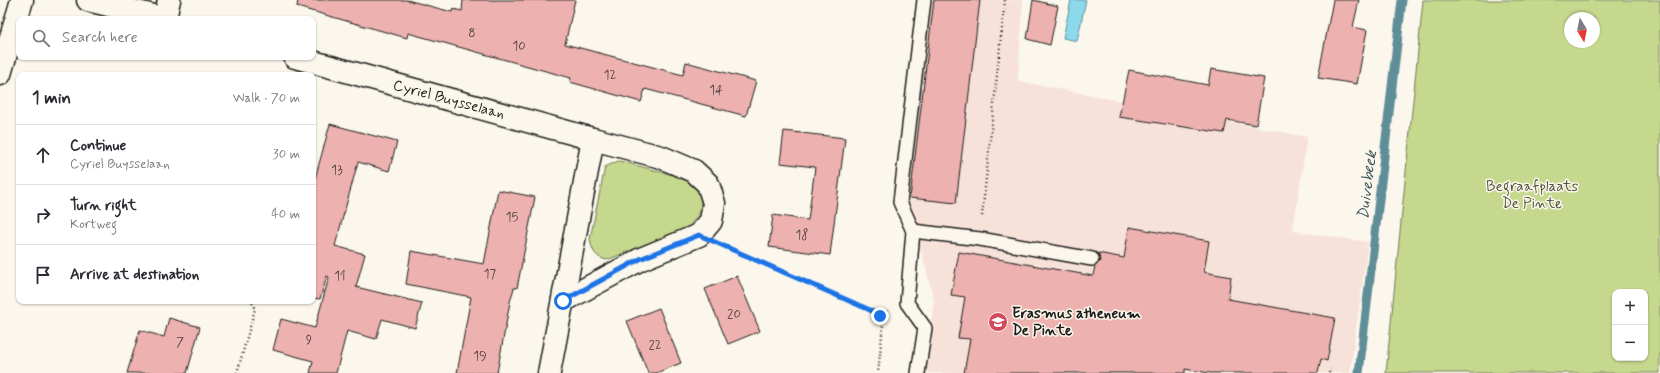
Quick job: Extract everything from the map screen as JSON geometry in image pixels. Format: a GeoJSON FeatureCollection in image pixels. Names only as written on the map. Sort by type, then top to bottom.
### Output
{"type":"FeatureCollection","features":[{"type":"Feature","properties":{"kind":"street"},"geometry":{"type":"LineString","coordinates":[[17,16],[22,0]]}},
{"type":"Feature","properties":{"kind":"street"},"geometry":{"type":"LineString","coordinates":[[88,0],[153,16]]}},
{"type":"Feature","properties":{"kind":"street"},"geometry":{"type":"LineString","coordinates":[[166,16],[169,0]]}},
{"type":"Feature","properties":{"kind":"street"},"geometry":{"type":"LineString","coordinates":[[0,74],[16,20]]}},
{"type":"Feature","properties":{"kind":"street","name":"Cyriel Buysselaan"},"geometry":{"type":"LineString","coordinates":[[301,64],[661,157],[694,171],[708,184],[714,203],[711,221],[699,235],[640,259],[563,301]]}},
{"type":"Feature","properties":{"kind":"street"},"geometry":{"type":"LineString","coordinates":[[549,373],[592,139]]}},
{"type":"Feature","properties":{"kind":"lane"},"geometry":{"type":"LineString","coordinates":[[918,373],[925,328],[907,303],[913,231],[900,202],[924,0]]}},
{"type":"Feature","properties":{"kind":"lane"},"geometry":{"type":"LineString","coordinates":[[913,231],[980,239],[1092,259]]}},
{"type":"Feature","properties":{"kind":"path"},"geometry":{"type":"LineString","coordinates":[[980,239],[1005,0]]}},
{"type":"Feature","properties":{"kind":"path"},"geometry":{"type":"LineString","coordinates":[[699,235],[870,310],[880,316],[883,325],[878,373]]}},
{"type":"Feature","properties":{"kind":"path"},"geometry":{"type":"LineString","coordinates":[[237,373],[255,309],[252,304]]}},
{"type":"Feature","properties":{"kind":"shaded area"},"geometry":{"type":"Polygon","coordinates":[[[931,0],[1023,0],[1018,81],[1307,137],[1293,231],[1368,242],[1350,373],[923,373],[934,300],[908,201],[931,0]]]}},
{"type":"Feature","properties":{"kind":"green space","name":"Begraafplaats De Pinte"},"geometry":{"type":"Polygon","coordinates":[[[1423,0],[1660,0],[1660,373],[1386,373],[1423,0]]]}},
{"type":"Feature","properties":{"kind":"green space"},"geometry":{"type":"Polygon","coordinates":[[[618,161],[687,179],[695,185],[699,191],[701,204],[697,216],[688,227],[607,260],[595,253],[590,239],[605,167],[618,161]]]}},
{"type":"Feature","properties":{"kind":"water"},"geometry":{"type":"Polygon","coordinates":[[[1071,0],[1086,0],[1077,41],[1063,38],[1071,0]]]}},
{"type":"Feature","properties":{"kind":"building"},"geometry":{"type":"Polygon","coordinates":[[[298,0],[407,0],[452,12],[453,9],[462,11],[463,0],[575,0],[565,44],[683,75],[686,62],[756,81],[746,116],[645,89],[641,102],[570,82],[571,78],[408,33],[407,38],[297,7],[298,0]]]}},
{"type":"Feature","properties":{"kind":"building"},"geometry":{"type":"Polygon","coordinates":[[[934,0],[980,0],[956,203],[910,198],[934,0]]]}},
{"type":"Feature","properties":{"kind":"building"},"geometry":{"type":"Polygon","coordinates":[[[1033,0],[1058,6],[1050,45],[1027,39],[1033,0]]]}},
{"type":"Feature","properties":{"kind":"building"},"geometry":{"type":"Polygon","coordinates":[[[1333,0],[1359,0],[1353,27],[1367,30],[1357,84],[1318,78],[1333,0]]]}},
{"type":"Feature","properties":{"kind":"building"},"geometry":{"type":"Polygon","coordinates":[[[1211,69],[1264,78],[1256,125],[1227,120],[1224,133],[1119,117],[1129,70],[1208,85],[1211,69]]]}},
{"type":"Feature","properties":{"kind":"building"},"geometry":{"type":"Polygon","coordinates":[[[330,124],[397,142],[389,171],[358,162],[335,246],[365,254],[356,287],[422,303],[415,328],[382,319],[376,339],[347,331],[336,373],[310,373],[313,361],[273,350],[281,319],[315,328],[329,277],[327,276],[320,299],[316,298],[316,175],[330,124]]]}},
{"type":"Feature","properties":{"kind":"building"},"geometry":{"type":"Polygon","coordinates":[[[784,131],[845,138],[830,255],[769,247],[773,215],[808,220],[815,167],[780,163],[784,131]]]}},
{"type":"Feature","properties":{"kind":"building"},"geometry":{"type":"Polygon","coordinates":[[[498,190],[535,197],[517,288],[514,288],[510,302],[497,373],[457,373],[471,297],[406,284],[411,251],[484,264],[498,190]]]}},
{"type":"Feature","properties":{"kind":"building"},"geometry":{"type":"Polygon","coordinates":[[[1129,227],[1209,241],[1204,272],[1231,277],[1228,299],[1335,318],[1327,361],[1321,359],[1318,373],[1210,373],[1185,369],[1185,373],[964,373],[970,339],[958,338],[965,297],[951,295],[959,252],[1093,276],[1095,266],[1100,261],[1098,253],[1124,258],[1129,227]]]}},
{"type":"Feature","properties":{"kind":"building"},"geometry":{"type":"Polygon","coordinates":[[[737,276],[760,331],[728,344],[705,289],[737,276]]]}},
{"type":"Feature","properties":{"kind":"building"},"geometry":{"type":"Polygon","coordinates":[[[659,308],[681,363],[656,373],[648,373],[627,321],[659,308]]]}},
{"type":"Feature","properties":{"kind":"building"},"geometry":{"type":"Polygon","coordinates":[[[169,318],[200,327],[187,373],[127,373],[140,330],[164,337],[169,318]]]}},
{"type":"Feature","properties":{"kind":"waterway","name":"Duivebeek"},"geometry":{"type":"LineString","coordinates":[[1359,373],[1402,0]]}},
{"type":"Feature","properties":{"kind":"place","name":"Erasmus atheneum De Pinte"},"geometry":{"type":"Point","coordinates":[998,322]}},
{"type":"Feature","properties":{"kind":"route"},"geometry":{"type":"LineString","coordinates":[[563,301],[640,259],[699,235],[730,250],[870,310],[880,316]]}}]}
